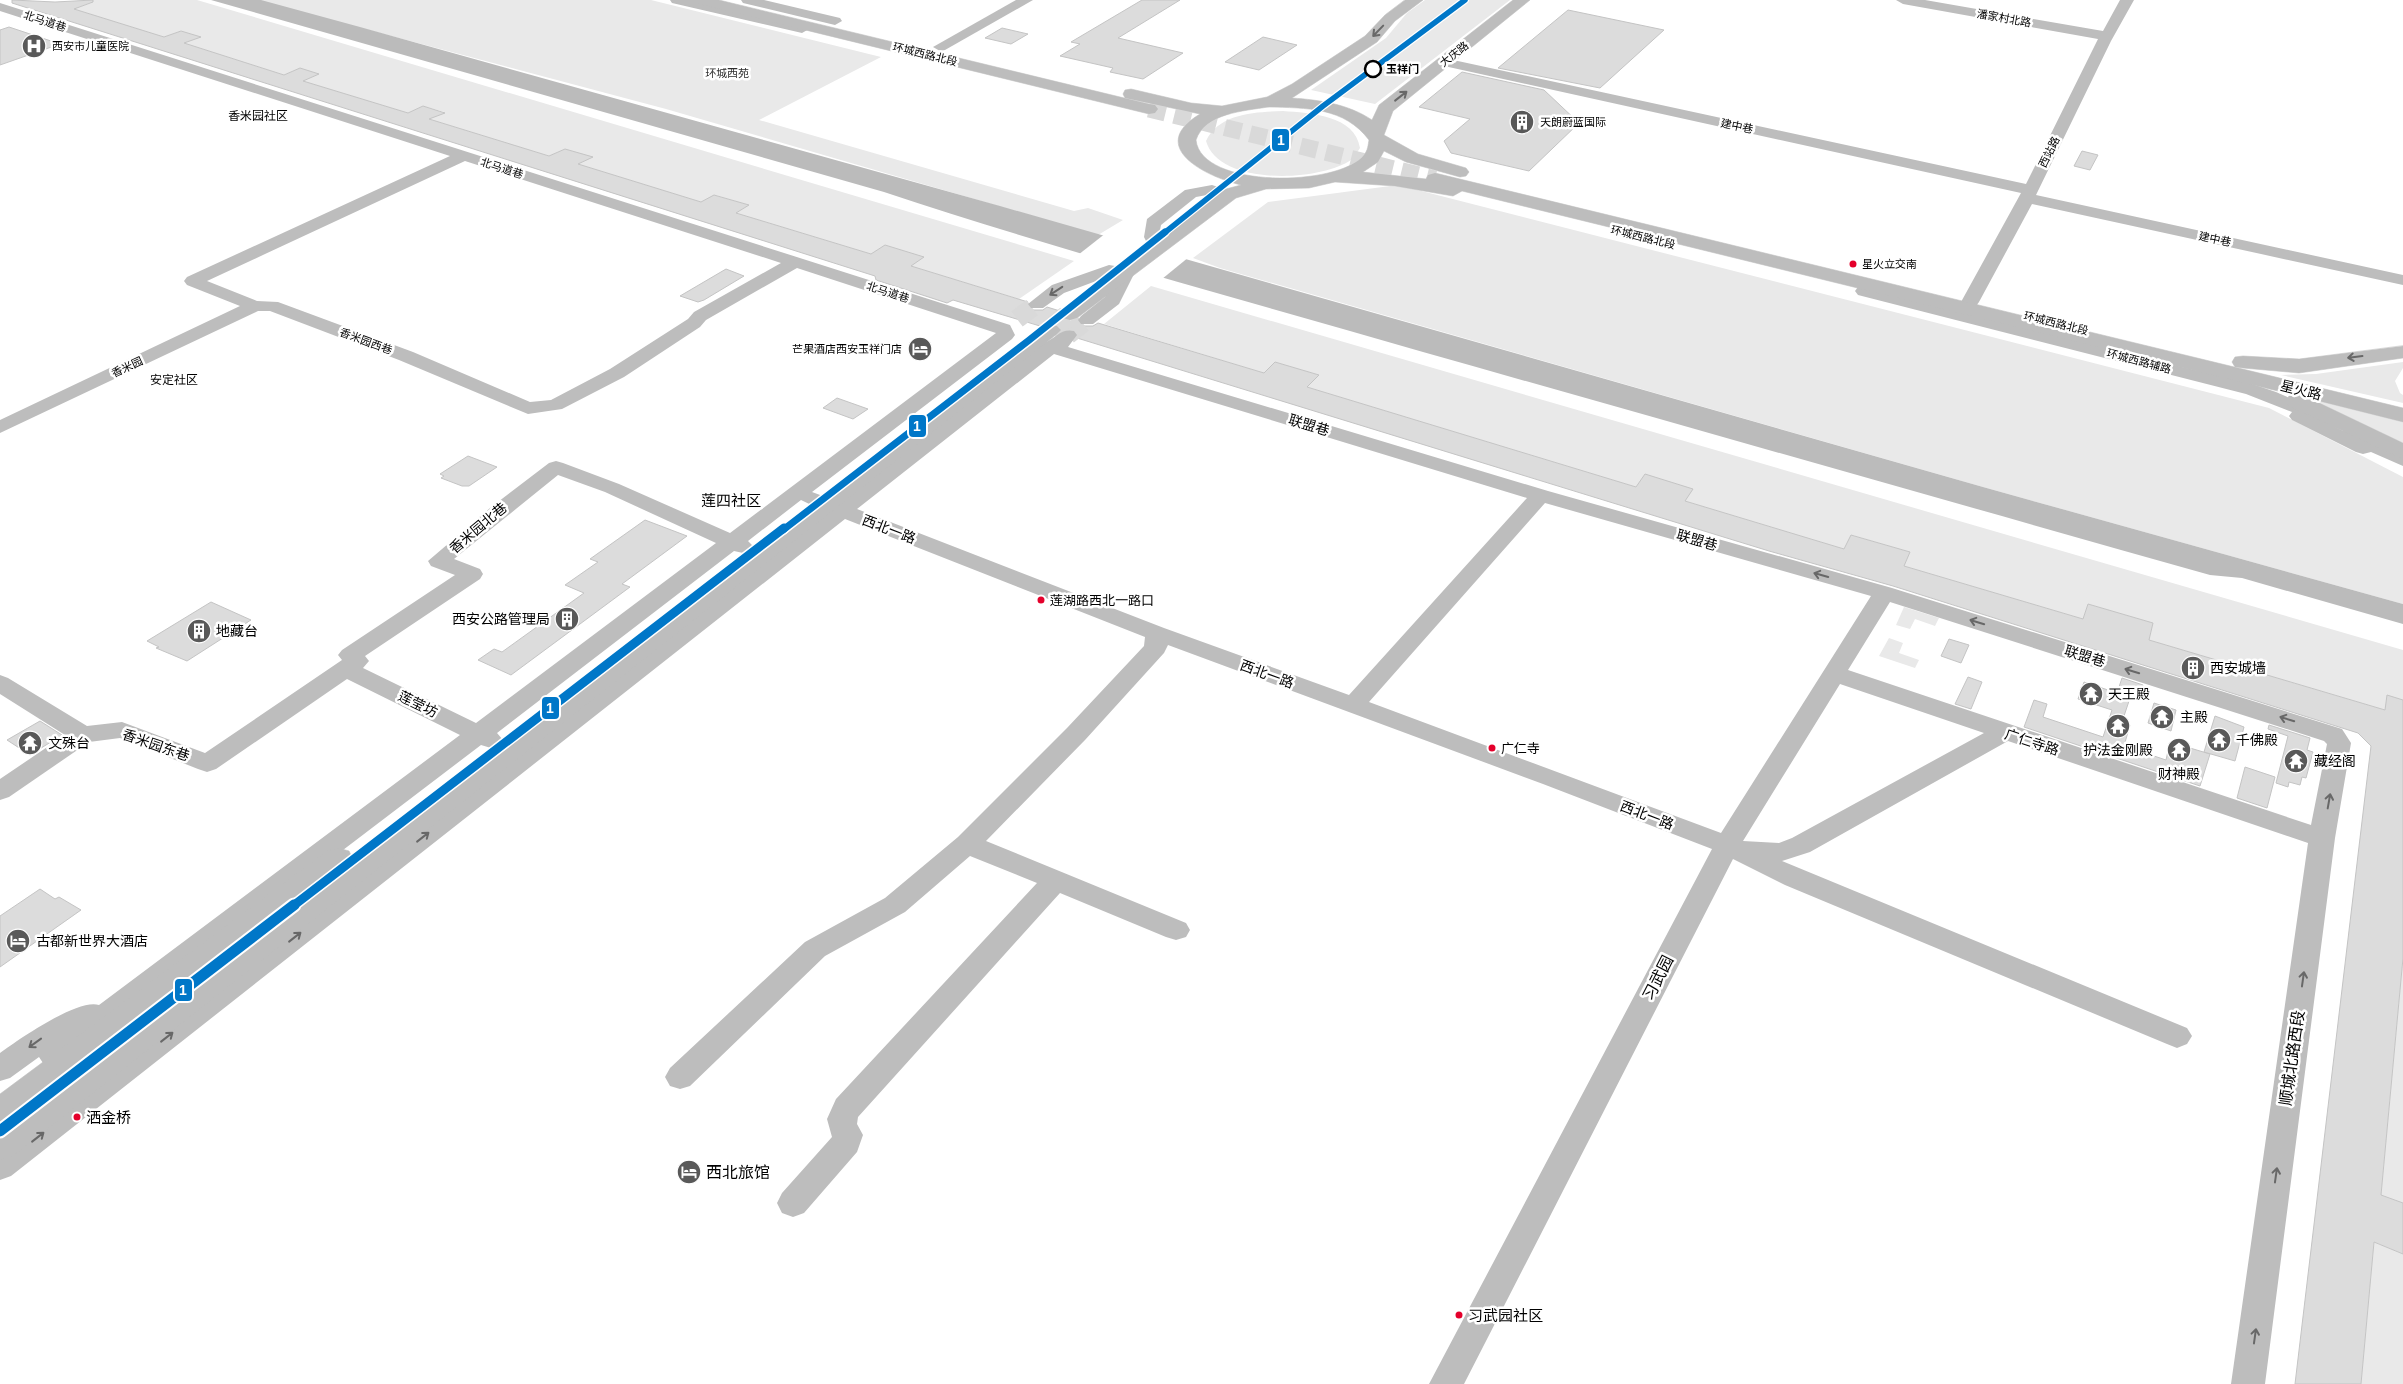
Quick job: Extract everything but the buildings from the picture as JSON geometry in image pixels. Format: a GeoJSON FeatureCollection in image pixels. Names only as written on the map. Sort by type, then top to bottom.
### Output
{"type":"FeatureCollection","features":[{"type":"Feature","properties":{"kind":"main road","name":"环城西路北段"},"geometry":{"type":"LineString","coordinates":[[700,0],[767,8]]}},
{"type":"Feature","properties":{"kind":"main road","name":"环城西路北段"},"geometry":{"type":"LineString","coordinates":[[721,0],[767,8],[1162,116]]}},
{"type":"Feature","properties":{"kind":"main road"},"geometry":{"type":"LineString","coordinates":[[1216,195],[1208,177],[1187,145],[1187,137],[1200,122],[1222,111],[1268,102],[1298,88],[1371,39],[1390,18],[1415,0]]}},
{"type":"Feature","properties":{"kind":"main road","name":"大庆路"},"geometry":{"type":"LineString","coordinates":[[1336,177],[1357,169],[1372,158],[1378,150],[1377,138],[1385,109],[1522,0]]}},
{"type":"Feature","properties":{"kind":"main road"},"geometry":{"type":"LineString","coordinates":[[767,8],[802,29],[1152,116],[1190,117],[1192,113],[1184,107]]}},
{"type":"Feature","properties":{"kind":"main road"},"geometry":{"type":"LineString","coordinates":[[767,8],[835,21],[1184,107],[1222,111]]}},
{"type":"Feature","properties":{"kind":"main road","name":"环城西路北段"},"geometry":{"type":"LineString","coordinates":[[1268,102],[1329,108],[1367,125],[1377,138],[1434,172],[1959,303],[2195,366]]}},
{"type":"Feature","properties":{"kind":"main road"},"geometry":{"type":"LineString","coordinates":[[1162,116],[1187,137]]}},
{"type":"Feature","properties":{"kind":"main road"},"geometry":{"type":"LineString","coordinates":[[1198,162],[1235,178],[1268,183],[1303,183],[1336,177]]}},
{"type":"Feature","properties":{"kind":"main road"},"geometry":{"type":"LineString","coordinates":[[1404,180],[1392,170],[1395,166],[1434,172]]}},
{"type":"Feature","properties":{"kind":"main road","name":"环城西路北段"},"geometry":{"type":"LineString","coordinates":[[1434,172],[1912,288],[1959,303],[2195,366]]}},
{"type":"Feature","properties":{"kind":"main road","name":"环城西路北段"},"geometry":{"type":"LineString","coordinates":[[1336,177],[1380,177],[1428,184],[1864,291],[1959,303]]}},
{"type":"Feature","properties":{"kind":"main road"},"geometry":{"type":"LineString","coordinates":[[0,1144],[826,504],[1216,195],[1268,183]]}},
{"type":"Feature","properties":{"kind":"main road"},"geometry":{"type":"LineString","coordinates":[[2195,366],[2299,366],[2403,352]]}},
{"type":"Feature","properties":{"kind":"main road"},"geometry":{"type":"LineString","coordinates":[[2195,366],[2313,408],[2403,452]]}},
{"type":"Feature","properties":{"kind":"main road","name":"星火路"},"geometry":{"type":"LineString","coordinates":[[2195,366],[2403,407]]}},
{"type":"Feature","properties":{"kind":"main road","name":"星火路"},"geometry":{"type":"LineString","coordinates":[[2195,366],[2403,415]]}},
{"type":"Feature","properties":{"kind":"main road"},"geometry":{"type":"LineString","coordinates":[[0,1114],[486,737],[739,545],[826,504]]}},
{"type":"Feature","properties":{"kind":"street"},"geometry":{"type":"LineString","coordinates":[[677,0],[802,29]]}},
{"type":"Feature","properties":{"kind":"street"},"geometry":{"type":"LineString","coordinates":[[940,47],[1026,0]]}},
{"type":"Feature","properties":{"kind":"street","name":"潘家村北路"},"geometry":{"type":"LineString","coordinates":[[1903,0],[2106,36]]}},
{"type":"Feature","properties":{"kind":"street","name":"西站路"},"geometry":{"type":"LineString","coordinates":[[1959,303],[2028,194],[2106,36],[2127,0]]}},
{"type":"Feature","properties":{"kind":"street","name":"北马道巷"},"geometry":{"type":"LineString","coordinates":[[0,7],[795,262],[1050,326]]}},
{"type":"Feature","properties":{"kind":"street","name":"建中巷"},"geometry":{"type":"LineString","coordinates":[[1444,62],[2403,280]]}},
{"type":"Feature","properties":{"kind":"street","name":"香米园西巷"},"geometry":{"type":"LineString","coordinates":[[464,156],[230,262],[193,281],[255,306],[272,306],[406,356],[528,408],[555,405],[617,373],[694,323],[700,316],[795,262]]}},
{"type":"Feature","properties":{"kind":"street"},"geometry":{"type":"LineString","coordinates":[[739,545],[1006,335],[1050,326],[1058,289],[1117,272]]}},
{"type":"Feature","properties":{"kind":"street","name":"环城西路辅路"},"geometry":{"type":"LineString","coordinates":[[1864,291],[2105,352],[2195,366],[2211,378],[2260,393],[2303,410],[2403,460]]}},
{"type":"Feature","properties":{"kind":"street","name":"香米园"},"geometry":{"type":"LineString","coordinates":[[0,427],[255,306]]}},
{"type":"Feature","properties":{"kind":"street","name":"联盟巷"},"geometry":{"type":"LineString","coordinates":[[1050,326],[1541,496],[1884,593],[2333,735]]}},
{"type":"Feature","properties":{"kind":"street"},"geometry":{"type":"LineString","coordinates":[[2105,352],[2147,352]]}},
{"type":"Feature","properties":{"kind":"street"},"geometry":{"type":"LineString","coordinates":[[2195,366],[2403,468]]}},
{"type":"Feature","properties":{"kind":"street","name":"香米园北巷"},"geometry":{"type":"LineString","coordinates":[[345,669],[357,661],[350,655],[472,574],[439,561],[497,512],[556,467],[612,488],[739,545]]}},
{"type":"Feature","properties":{"kind":"street"},"geometry":{"type":"LineString","coordinates":[[1353,705],[1541,496]]}},
{"type":"Feature","properties":{"kind":"street"},"geometry":{"type":"LineString","coordinates":[[0,1167],[826,504]]}},
{"type":"Feature","properties":{"kind":"street","name":"西北一路"},"geometry":{"type":"LineString","coordinates":[[826,504],[1156,633],[1726,845]]}},
{"type":"Feature","properties":{"kind":"street"},"geometry":{"type":"LineString","coordinates":[[1834,674],[1884,593]]}},
{"type":"Feature","properties":{"kind":"street"},"geometry":{"type":"LineString","coordinates":[[680,1077],[816,949],[895,905],[967,844],[1076,734],[1156,648],[1156,633]]}},
{"type":"Feature","properties":{"kind":"street","name":"莲莹坊"},"geometry":{"type":"LineString","coordinates":[[345,669],[486,737]]}},
{"type":"Feature","properties":{"kind":"street","name":"香米园东巷"},"geometry":{"type":"LineString","coordinates":[[83,735],[122,730],[206,763],[345,669]]}},
{"type":"Feature","properties":{"kind":"street","name":"广仁寺路"},"geometry":{"type":"LineString","coordinates":[[1834,674],[2322,838]]}},
{"type":"Feature","properties":{"kind":"street","name":"习武园"},"geometry":{"type":"LineString","coordinates":[[1446,1384],[1726,845],[1834,674]]}},
{"type":"Feature","properties":{"kind":"street"},"geometry":{"type":"LineString","coordinates":[[0,682],[83,735],[0,791]]}},
{"type":"Feature","properties":{"kind":"street"},"geometry":{"type":"LineString","coordinates":[[1726,845],[1764,853],[1779,852],[1801,845],[2004,732]]}},
{"type":"Feature","properties":{"kind":"street","name":"顺城北路西段"},"geometry":{"type":"LineString","coordinates":[[2248,1384],[2322,838],[2339,743],[2333,735]]}},
{"type":"Feature","properties":{"kind":"street"},"geometry":{"type":"LineString","coordinates":[[0,1095],[141,989],[486,737]]}},
{"type":"Feature","properties":{"kind":"street"},"geometry":{"type":"LineString","coordinates":[[967,844],[1054,882],[1176,930]]}},
{"type":"Feature","properties":{"kind":"street"},"geometry":{"type":"LineString","coordinates":[[1726,845],[1794,878],[2176,1036]]}},
{"type":"Feature","properties":{"kind":"street"},"geometry":{"type":"LineString","coordinates":[[793,1203],[846,1143],[848,1136],[843,1129],[842,1118],[847,1108],[1054,882]]}},
{"type":"Feature","properties":{"kind":"street"},"geometry":{"type":"LineString","coordinates":[[0,1069],[47,1035],[141,989]]}},
{"type":"Feature","properties":{"kind":"green space"},"geometry":{"type":"Polygon","coordinates":[[[84,0],[197,0],[1074,261],[1019,299],[911,266],[923,257],[885,245],[871,254],[736,213],[749,205],[715,195],[701,202],[578,164],[592,157],[565,149],[549,156],[429,119],[444,112],[423,106],[408,113],[303,81],[318,74],[300,68],[284,75],[184,43],[200,37],[181,31],[164,37],[74,9],[91,3],[84,0]]]}},
{"type":"Feature","properties":{"kind":"green space","name":"环城西苑"},"geometry":{"type":"Polygon","coordinates":[[[256,0],[651,0],[881,57],[759,120],[1074,211],[1088,208],[1123,220],[1098,235],[666,109],[256,0]]]}},
{"type":"Feature","properties":{"kind":"green space"},"geometry":{"type":"Polygon","coordinates":[[[1425,0],[1510,0],[1375,104],[1311,90],[1386,38],[1407,13],[1425,0]]]}},
{"type":"Feature","properties":{"kind":"green space"},"geometry":{"type":"Polygon","coordinates":[[[1283,111],[1318,115],[1341,122],[1356,137],[1360,148],[1351,160],[1317,173],[1271,176],[1249,173],[1230,166],[1215,156],[1206,141],[1212,132],[1229,119],[1261,112],[1283,111]]]}},
{"type":"Feature","properties":{"kind":"green space"},"geometry":{"type":"Polygon","coordinates":[[[1398,185],[2269,408],[2403,477],[2403,604],[1983,487],[1220,268],[1193,258],[1268,202],[1398,185]]]}},
{"type":"Feature","properties":{"kind":"green space"},"geometry":{"type":"Polygon","coordinates":[[[1151,286],[2403,650],[2403,700],[2385,710],[2149,640],[2153,623],[2088,604],[2083,619],[1904,566],[1910,552],[1852,535],[1844,549],[1685,501],[1692,489],[1645,475],[1636,487],[1307,387],[1319,375],[1275,362],[1264,373],[1104,324],[1151,286]]]}},
{"type":"Feature","properties":{"kind":"green space"},"geometry":{"type":"Polygon","coordinates":[[[2403,362],[2403,368],[2395,381],[2400,393],[2403,395],[2403,403],[2281,375],[2316,374],[2403,362]]]}},
{"type":"Feature","properties":{"kind":"green space"},"geometry":{"type":"Polygon","coordinates":[[[2301,393],[2403,419],[2403,447],[2301,393]]]}},
{"type":"Feature","properties":{"kind":"green space"},"geometry":{"type":"Polygon","coordinates":[[[1904,607],[1939,618],[1935,626],[1915,619],[1910,629],[1896,625],[1904,607]]]}},
{"type":"Feature","properties":{"kind":"green space"},"geometry":{"type":"Polygon","coordinates":[[[1889,638],[1903,643],[1899,653],[1919,660],[1915,668],[1879,656],[1889,638]]]}},
{"type":"Feature","properties":{"kind":"green space"},"geometry":{"type":"Polygon","coordinates":[[[2403,959],[2403,1203],[2381,1195],[2403,959]]]}},
{"type":"Feature","properties":{"kind":"green space"},"geometry":{"type":"Polygon","coordinates":[[[2374,1242],[2403,1254],[2403,1384],[2361,1384],[2374,1242]]]}},
{"type":"Feature","properties":{"kind":"shaded area"},"geometry":{"type":"Polygon","coordinates":[[[211,0],[261,0],[360,27],[1000,206],[1983,487],[2403,604],[2403,624],[2242,578],[2210,575],[1423,352],[1085,255],[884,192],[211,0]]]}},
{"type":"Feature","properties":{"kind":"pier"},"geometry":{"type":"Polygon","coordinates":[[[1106,233],[1189,257],[1162,279],[1078,255],[1106,233]]]}},
{"type":"Feature","properties":{"kind":"tunnel"},"geometry":{"type":"LineString","coordinates":[[1149,109],[1435,179]]}},
{"type":"Feature","properties":{"kind":"tunnel"},"geometry":{"type":"LineString","coordinates":[[1017,319],[1037,304]]}},
{"type":"Feature","properties":{"kind":"tunnel"},"geometry":{"type":"LineString","coordinates":[[1050,330],[1070,314]]}},
{"type":"Feature","properties":{"kind":"tunnel"},"geometry":{"type":"LineString","coordinates":[[1068,335],[1087,320]]}},
{"type":"Feature","properties":{"kind":"transit line","name":"1"},"geometry":{"type":"LineString","coordinates":[[0,1131],[1028,341],[1323,106],[1465,0]]}},
{"type":"Feature","properties":{"kind":"place","name":"西安市儿童医院"},"geometry":{"type":"Point","coordinates":[34,46]}},
{"type":"Feature","properties":{"kind":"place","name":"玉祥门"},"geometry":{"type":"Point","coordinates":[1373,69]}},
{"type":"Feature","properties":{"kind":"place","name":"天朗蔚蓝国际"},"geometry":{"type":"Point","coordinates":[1522,122]}},
{"type":"Feature","properties":{"kind":"place","name":"星火立交南"},"geometry":{"type":"Point","coordinates":[1853,264]}},
{"type":"Feature","properties":{"kind":"place","name":"芒果酒店西安玉祥门店"},"geometry":{"type":"Point","coordinates":[920,349]}},
{"type":"Feature","properties":{"kind":"place","name":"莲湖路西北一路口"},"geometry":{"type":"Point","coordinates":[1041,600]}},
{"type":"Feature","properties":{"kind":"place","name":"西安公路管理局"},"geometry":{"type":"Point","coordinates":[567,619]}},
{"type":"Feature","properties":{"kind":"place","name":"地藏台"},"geometry":{"type":"Point","coordinates":[199,631]}},
{"type":"Feature","properties":{"kind":"place","name":"西安城墙"},"geometry":{"type":"Point","coordinates":[2193,668]}},
{"type":"Feature","properties":{"kind":"place","name":"天王殿"},"geometry":{"type":"Point","coordinates":[2091,694]}},
{"type":"Feature","properties":{"kind":"place","name":"主殿"},"geometry":{"type":"Point","coordinates":[2162,717]}},
{"type":"Feature","properties":{"kind":"place","name":"护法金刚殿"},"geometry":{"type":"Point","coordinates":[2118,726]}},
{"type":"Feature","properties":{"kind":"place","name":"千佛殿"},"geometry":{"type":"Point","coordinates":[2219,740]}},
{"type":"Feature","properties":{"kind":"place","name":"文殊台"},"geometry":{"type":"Point","coordinates":[30,743]}},
{"type":"Feature","properties":{"kind":"place","name":"广仁寺"},"geometry":{"type":"Point","coordinates":[1492,748]}},
{"type":"Feature","properties":{"kind":"place","name":"财神殿"},"geometry":{"type":"Point","coordinates":[2179,750]}},
{"type":"Feature","properties":{"kind":"place","name":"藏经阁"},"geometry":{"type":"Point","coordinates":[2296,761]}},
{"type":"Feature","properties":{"kind":"place","name":"古都新世界大酒店"},"geometry":{"type":"Point","coordinates":[18,941]}},
{"type":"Feature","properties":{"kind":"place","name":"洒金桥"},"geometry":{"type":"Point","coordinates":[77,1117]}},
{"type":"Feature","properties":{"kind":"place","name":"西北旅馆"},"geometry":{"type":"Point","coordinates":[689,1172]}},
{"type":"Feature","properties":{"kind":"place","name":"习武园社区"},"geometry":{"type":"Point","coordinates":[1459,1315]}},
{"type":"Feature","properties":{"kind":"district","name":"香米园社区"},"geometry":{"type":"Point","coordinates":[258,116]}},
{"type":"Feature","properties":{"kind":"district","name":"安定社区"},"geometry":{"type":"Point","coordinates":[174,380]}},
{"type":"Feature","properties":{"kind":"district","name":"莲四社区"},"geometry":{"type":"Point","coordinates":[731,500]}}]}
